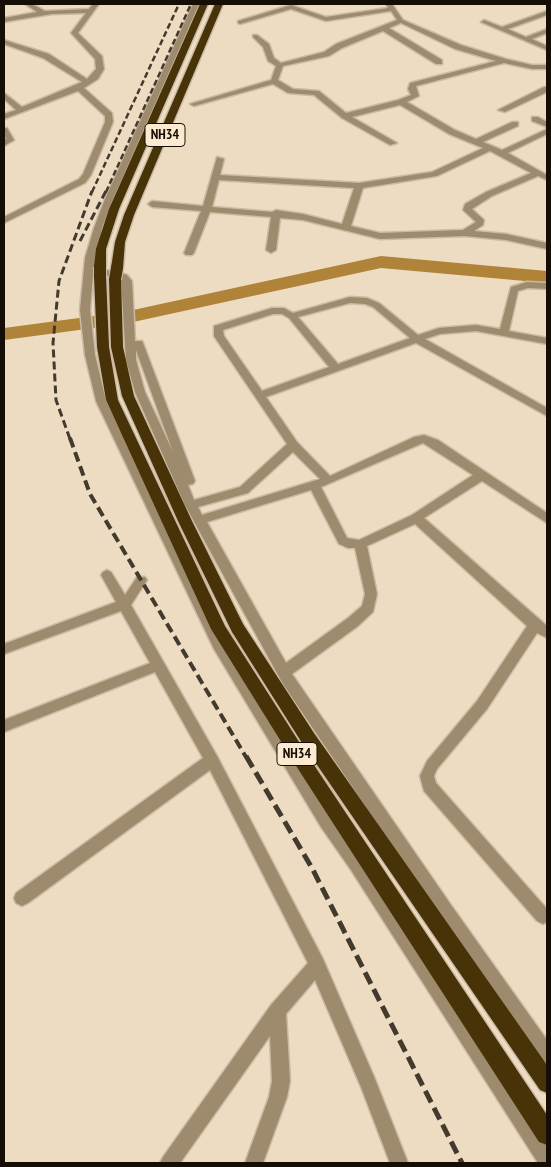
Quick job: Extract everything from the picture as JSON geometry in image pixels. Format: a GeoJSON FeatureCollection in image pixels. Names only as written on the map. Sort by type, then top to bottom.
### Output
{"type":"FeatureCollection","features":[{"type":"Feature","properties":{"kind":"highway","name":"NH34"},"geometry":{"type":"LineString","coordinates":[[204,4],[114,209],[102,248],[100,271],[101,301],[122,345],[112,400],[142,461],[199,590],[219,629],[311,776],[547,1134]]}},
{"type":"Feature","properties":{"kind":"highway","name":"NH34"},"geometry":{"type":"LineString","coordinates":[[220,4],[129,216],[120,242],[116,274],[122,303],[122,345],[128,396],[185,521],[237,628],[308,738],[547,1083]]}},
{"type":"Feature","properties":{"kind":"street"},"geometry":{"type":"LineString","coordinates":[[28,4],[43,13]]}},
{"type":"Feature","properties":{"kind":"street"},"geometry":{"type":"LineString","coordinates":[[4,117],[80,88],[88,83],[100,69],[100,62],[94,52],[74,33],[96,4]]}},
{"type":"Feature","properties":{"kind":"street"},"geometry":{"type":"LineString","coordinates":[[196,4],[140,126],[98,228],[88,272],[86,310],[90,355],[101,401],[219,645],[326,822],[367,882],[547,1161]]}},
{"type":"Feature","properties":{"kind":"street"},"geometry":{"type":"LineString","coordinates":[[240,22],[291,7],[326,19],[390,7],[401,21],[458,47],[504,61],[532,67],[547,67]]}},
{"type":"Feature","properties":{"kind":"street"},"geometry":{"type":"LineString","coordinates":[[4,20],[43,13],[91,11]]}},
{"type":"Feature","properties":{"kind":"street"},"geometry":{"type":"LineString","coordinates":[[502,29],[547,13]]}},
{"type":"Feature","properties":{"kind":"street"},"geometry":{"type":"LineString","coordinates":[[255,36],[266,46],[271,59],[280,65],[326,54],[339,46],[401,21]]}},
{"type":"Feature","properties":{"kind":"street"},"geometry":{"type":"LineString","coordinates":[[484,22],[547,48]]}},
{"type":"Feature","properties":{"kind":"street"},"geometry":{"type":"LineString","coordinates":[[383,28],[439,62]]}},
{"type":"Feature","properties":{"kind":"street"},"geometry":{"type":"LineString","coordinates":[[527,39],[547,31]]}},
{"type":"Feature","properties":{"kind":"street"},"geometry":{"type":"LineString","coordinates":[[4,42],[46,56],[88,83]]}},
{"type":"Feature","properties":{"kind":"street"},"geometry":{"type":"LineString","coordinates":[[345,116],[401,102],[415,96],[412,89],[413,85],[504,61]]}},
{"type":"Feature","properties":{"kind":"street"},"geometry":{"type":"LineString","coordinates":[[274,81],[280,65]]}},
{"type":"Feature","properties":{"kind":"street"},"geometry":{"type":"LineString","coordinates":[[194,104],[274,81],[291,91],[316,93],[345,116],[393,143]]}},
{"type":"Feature","properties":{"kind":"street"},"geometry":{"type":"LineString","coordinates":[[4,220],[77,184],[87,175],[109,122],[109,115],[80,88]]}},
{"type":"Feature","properties":{"kind":"street"},"geometry":{"type":"LineString","coordinates":[[502,110],[547,89]]}},
{"type":"Feature","properties":{"kind":"street"},"geometry":{"type":"LineString","coordinates":[[4,95],[22,111]]}},
{"type":"Feature","properties":{"kind":"street"},"geometry":{"type":"LineString","coordinates":[[401,102],[452,132],[502,153],[547,178]]}},
{"type":"Feature","properties":{"kind":"street"},"geometry":{"type":"LineString","coordinates":[[535,119],[547,125]]}},
{"type":"Feature","properties":{"kind":"street"},"geometry":{"type":"LineString","coordinates":[[475,143],[515,124]]}},
{"type":"Feature","properties":{"kind":"street"},"geometry":{"type":"LineString","coordinates":[[4,130],[10,138],[4,144]]}},
{"type":"Feature","properties":{"kind":"street"},"geometry":{"type":"LineString","coordinates":[[502,153],[547,131]]}},
{"type":"Feature","properties":{"kind":"street"},"geometry":{"type":"LineString","coordinates":[[215,176],[359,186],[406,176],[434,174],[490,148]]}},
{"type":"Feature","properties":{"kind":"street"},"geometry":{"type":"LineString","coordinates":[[189,253],[207,208],[220,159]]}},
{"type":"Feature","properties":{"kind":"street"},"geometry":{"type":"LineString","coordinates":[[465,233],[480,223],[480,220],[467,210],[468,206],[489,194],[538,173]]}},
{"type":"Feature","properties":{"kind":"street"},"geometry":{"type":"LineString","coordinates":[[346,227],[359,186]]}},
{"type":"Feature","properties":{"kind":"street"},"geometry":{"type":"LineString","coordinates":[[152,204],[276,213],[313,219],[380,236],[465,233],[506,237],[547,246]]}},
{"type":"Feature","properties":{"kind":"street"},"geometry":{"type":"LineString","coordinates":[[270,250],[276,213]]}},
{"type":"Feature","properties":{"kind":"street"},"geometry":{"type":"LineString","coordinates":[[88,272],[111,273],[124,277],[126,281],[122,303]]}},
{"type":"Feature","properties":{"kind":"street"},"geometry":{"type":"LineString","coordinates":[[504,332],[514,289],[527,285],[547,286]]}},
{"type":"Feature","properties":{"kind":"street"},"geometry":{"type":"LineString","coordinates":[[292,316],[350,300],[367,301],[376,305],[417,339],[547,413]]}},
{"type":"Feature","properties":{"kind":"street"},"geometry":{"type":"LineString","coordinates":[[328,481],[293,445],[219,336],[218,328],[272,310],[284,311],[292,316],[336,368]]}},
{"type":"Feature","properties":{"kind":"street"},"geometry":{"type":"LineString","coordinates":[[260,395],[439,331],[476,328],[547,341]]}},
{"type":"Feature","properties":{"kind":"street"},"geometry":{"type":"LineString","coordinates":[[122,345],[131,360],[140,392],[200,520],[230,578],[284,672],[440,902],[547,1054]]}},
{"type":"Feature","properties":{"kind":"street"},"geometry":{"type":"LineString","coordinates":[[200,520],[328,481],[424,439],[434,443],[547,518]]}},
{"type":"Feature","properties":{"kind":"street"},"geometry":{"type":"LineString","coordinates":[[194,504],[244,490],[293,445]]}},
{"type":"Feature","properties":{"kind":"street"},"geometry":{"type":"LineString","coordinates":[[314,485],[342,541],[348,544],[360,544],[416,518],[482,475]]}},
{"type":"Feature","properties":{"kind":"street"},"geometry":{"type":"LineString","coordinates":[[416,518],[535,625],[547,633]]}},
{"type":"Feature","properties":{"kind":"street"},"geometry":{"type":"LineString","coordinates":[[284,672],[353,622],[368,608],[371,594],[360,544]]}},
{"type":"Feature","properties":{"kind":"street"},"geometry":{"type":"LineString","coordinates":[[107,575],[212,760],[317,965],[369,1085],[399,1163]]}},
{"type":"Feature","properties":{"kind":"street"},"geometry":{"type":"LineString","coordinates":[[4,650],[125,604],[141,580]]}},
{"type":"Feature","properties":{"kind":"street"},"geometry":{"type":"LineString","coordinates":[[535,625],[482,705],[432,765],[427,776],[429,786],[543,916]]}},
{"type":"Feature","properties":{"kind":"street"},"geometry":{"type":"LineString","coordinates":[[4,726],[158,664]]}},
{"type":"Feature","properties":{"kind":"street"},"geometry":{"type":"LineString","coordinates":[[22,898],[212,760]]}},
{"type":"Feature","properties":{"kind":"street"},"geometry":{"type":"LineString","coordinates":[[169,1163],[278,1011],[317,965]]}},
{"type":"Feature","properties":{"kind":"street"},"geometry":{"type":"LineString","coordinates":[[254,1163],[278,1096],[281,1081],[278,1011]]}},
{"type":"Feature","properties":{"kind":"waterway"},"geometry":{"type":"LineString","coordinates":[[4,334],[124,318],[381,262],[547,277]]}},
{"type":"Feature","properties":{"kind":"railway"},"geometry":{"type":"LineString","coordinates":[[92,192],[179,4]]}},
{"type":"Feature","properties":{"kind":"railway"},"geometry":{"type":"LineString","coordinates":[[106,192],[191,4]]}},
{"type":"Feature","properties":{"kind":"railway"},"geometry":{"type":"LineString","coordinates":[[70,439],[56,400],[53,343],[59,281],[92,191]]}},
{"type":"Feature","properties":{"kind":"railway"},"geometry":{"type":"LineString","coordinates":[[80,241],[106,191]]}},
{"type":"Feature","properties":{"kind":"railway"},"geometry":{"type":"LineString","coordinates":[[70,438],[90,494],[246,757]]}},
{"type":"Feature","properties":{"kind":"railway"},"geometry":{"type":"LineString","coordinates":[[246,756],[312,868],[462,1163]]}}]}
